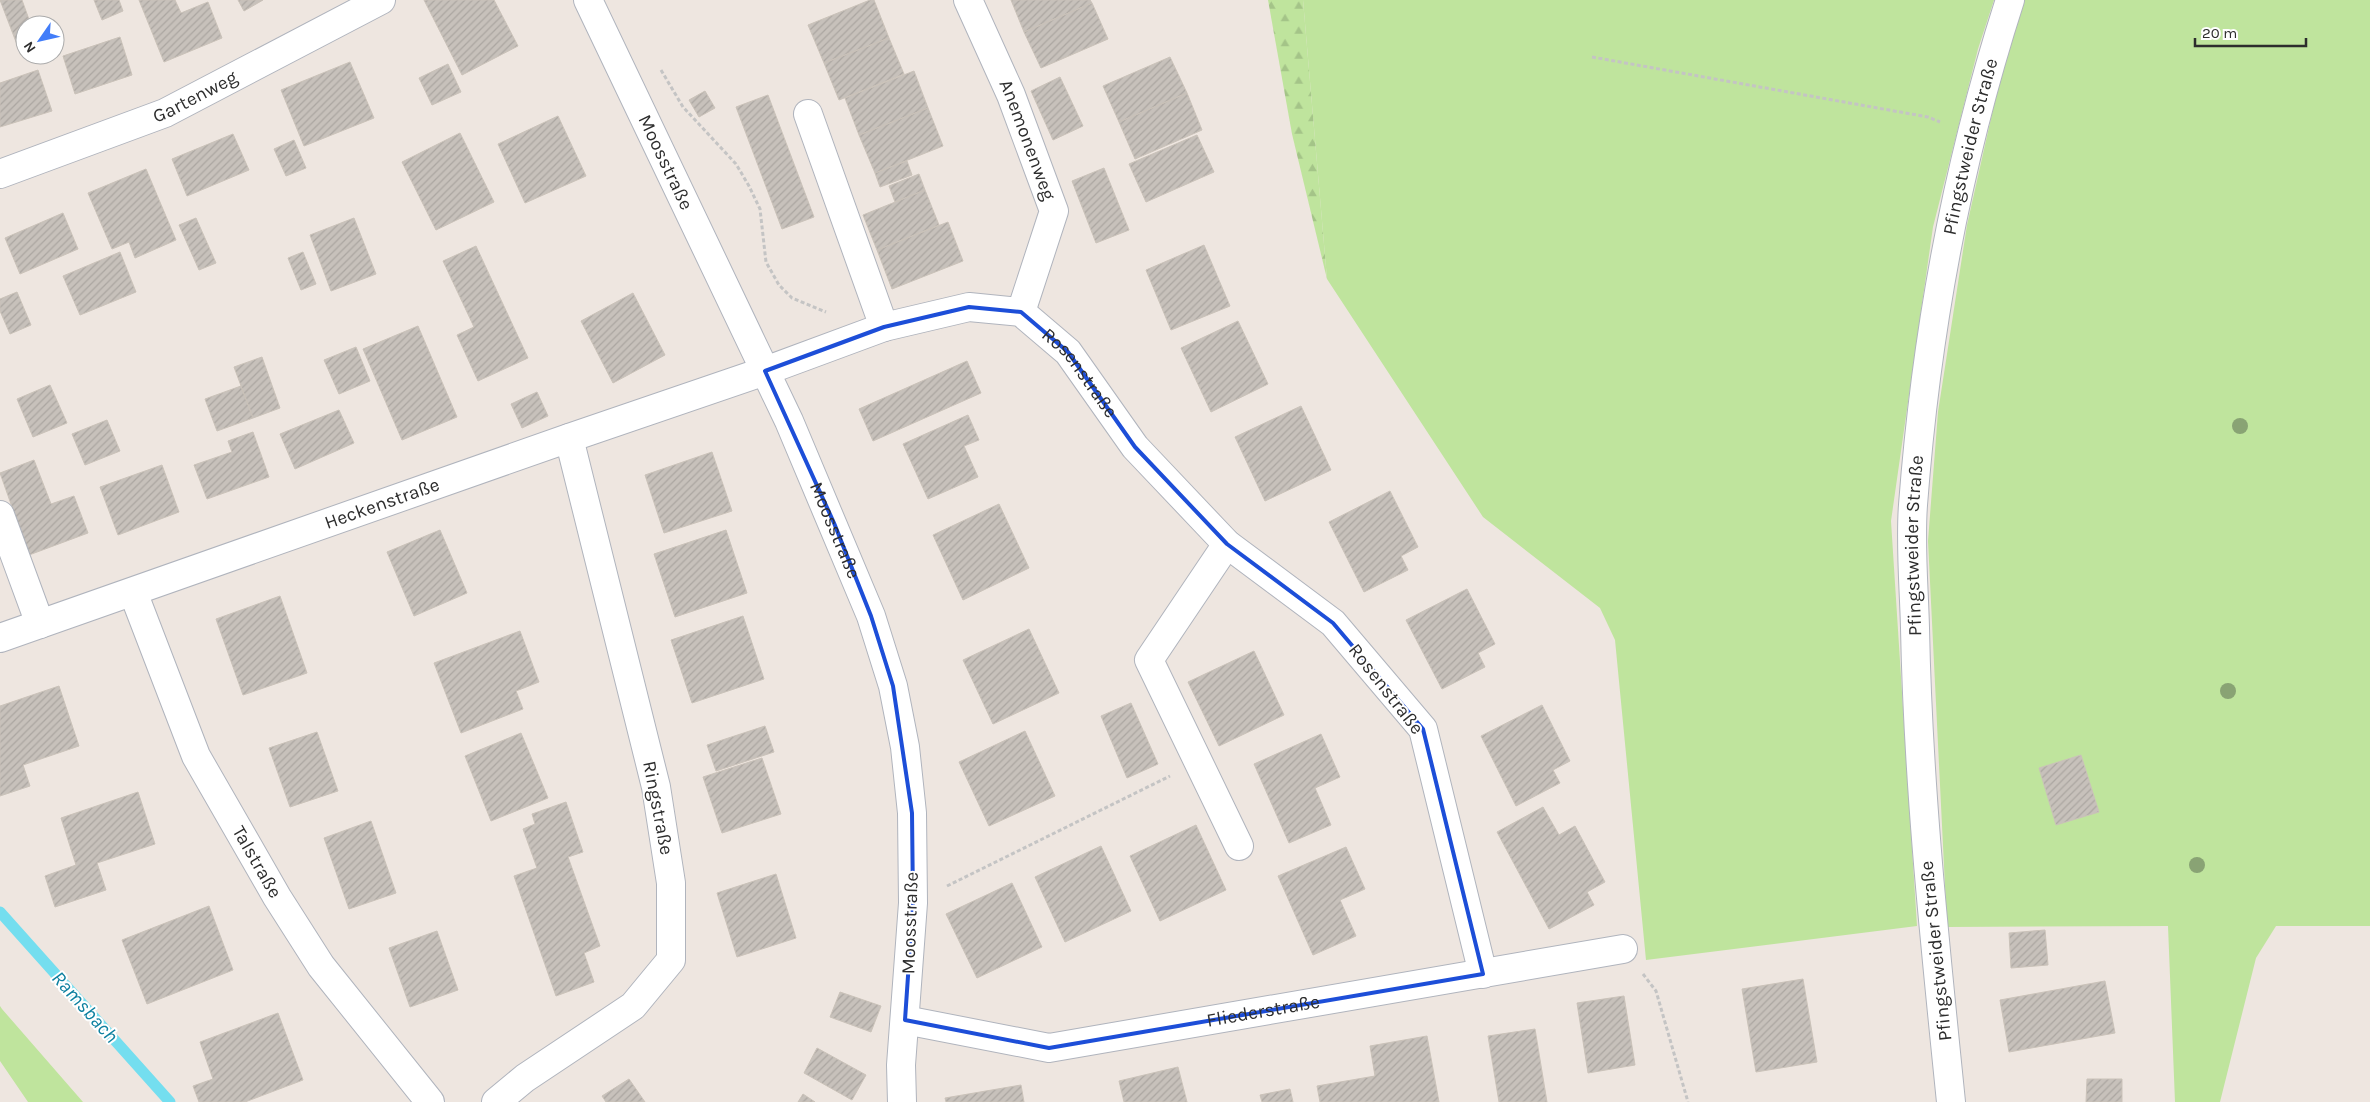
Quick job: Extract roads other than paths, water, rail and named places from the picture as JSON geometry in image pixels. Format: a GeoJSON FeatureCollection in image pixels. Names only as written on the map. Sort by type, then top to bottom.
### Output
{"type":"FeatureCollection","features":[{"type":"Feature","properties":{"kind":"street","name":"Gartenweg"},"geometry":{"type":"LineString","coordinates":[[0,174],[165,113],[381,0]]}},
{"type":"Feature","properties":{"kind":"street","name":"Moosstraße"},"geometry":{"type":"LineString","coordinates":[[588,0],[793,429],[871,616],[893,686],[905,748],[912,813],[913,903],[901,1065],[902,1102]]}},
{"type":"Feature","properties":{"kind":"street","name":"Anemonenweg"},"geometry":{"type":"LineString","coordinates":[[968,0],[1010,95],[1054,211],[1021,312]]}},
{"type":"Feature","properties":{"kind":"street","name":"Pfingstweider Straße"},"geometry":{"type":"LineString","coordinates":[[1951,1102],[1927,869],[1916,676],[1913,507],[1930,340],[1953,210],[1986,74],[2010,0]]}},
{"type":"Feature","properties":{"kind":"street"},"geometry":{"type":"LineString","coordinates":[[808,114],[877,329]]}},
{"type":"Feature","properties":{"kind":"street"},"geometry":{"type":"LineString","coordinates":[[766,371],[877,329],[968,307],[1021,312]]}},
{"type":"Feature","properties":{"kind":"street","name":"Rosenstraße"},"geometry":{"type":"LineString","coordinates":[[1021,312],[1068,352],[1136,446],[1227,544],[1333,623],[1423,729],[1483,974]]}},
{"type":"Feature","properties":{"kind":"street","name":"Heckenstraße"},"geometry":{"type":"LineString","coordinates":[[0,638],[569,438],[766,371]]}},
{"type":"Feature","properties":{"kind":"street","name":"Ringstraße"},"geometry":{"type":"LineString","coordinates":[[496,1102],[526,1078],[633,1006],[671,960],[671,883],[656,787],[569,438]]}},
{"type":"Feature","properties":{"kind":"street"},"geometry":{"type":"LineString","coordinates":[[0,515],[40,624]]}},
{"type":"Feature","properties":{"kind":"street"},"geometry":{"type":"LineString","coordinates":[[1227,544],[1149,660],[1239,846]]}},
{"type":"Feature","properties":{"kind":"street","name":"Talstraße"},"geometry":{"type":"LineString","coordinates":[[133,592],[196,756],[277,897],[322,966],[430,1102]]}},
{"type":"Feature","properties":{"kind":"street","name":"Fliederstraße"},"geometry":{"type":"LineString","coordinates":[[904,1020],[1049,1048],[1623,949]]}},
{"type":"Feature","properties":{"kind":"waterway","name":"Ramsbach"},"geometry":{"type":"LineString","coordinates":[[0,912],[170,1102]]}}]}
